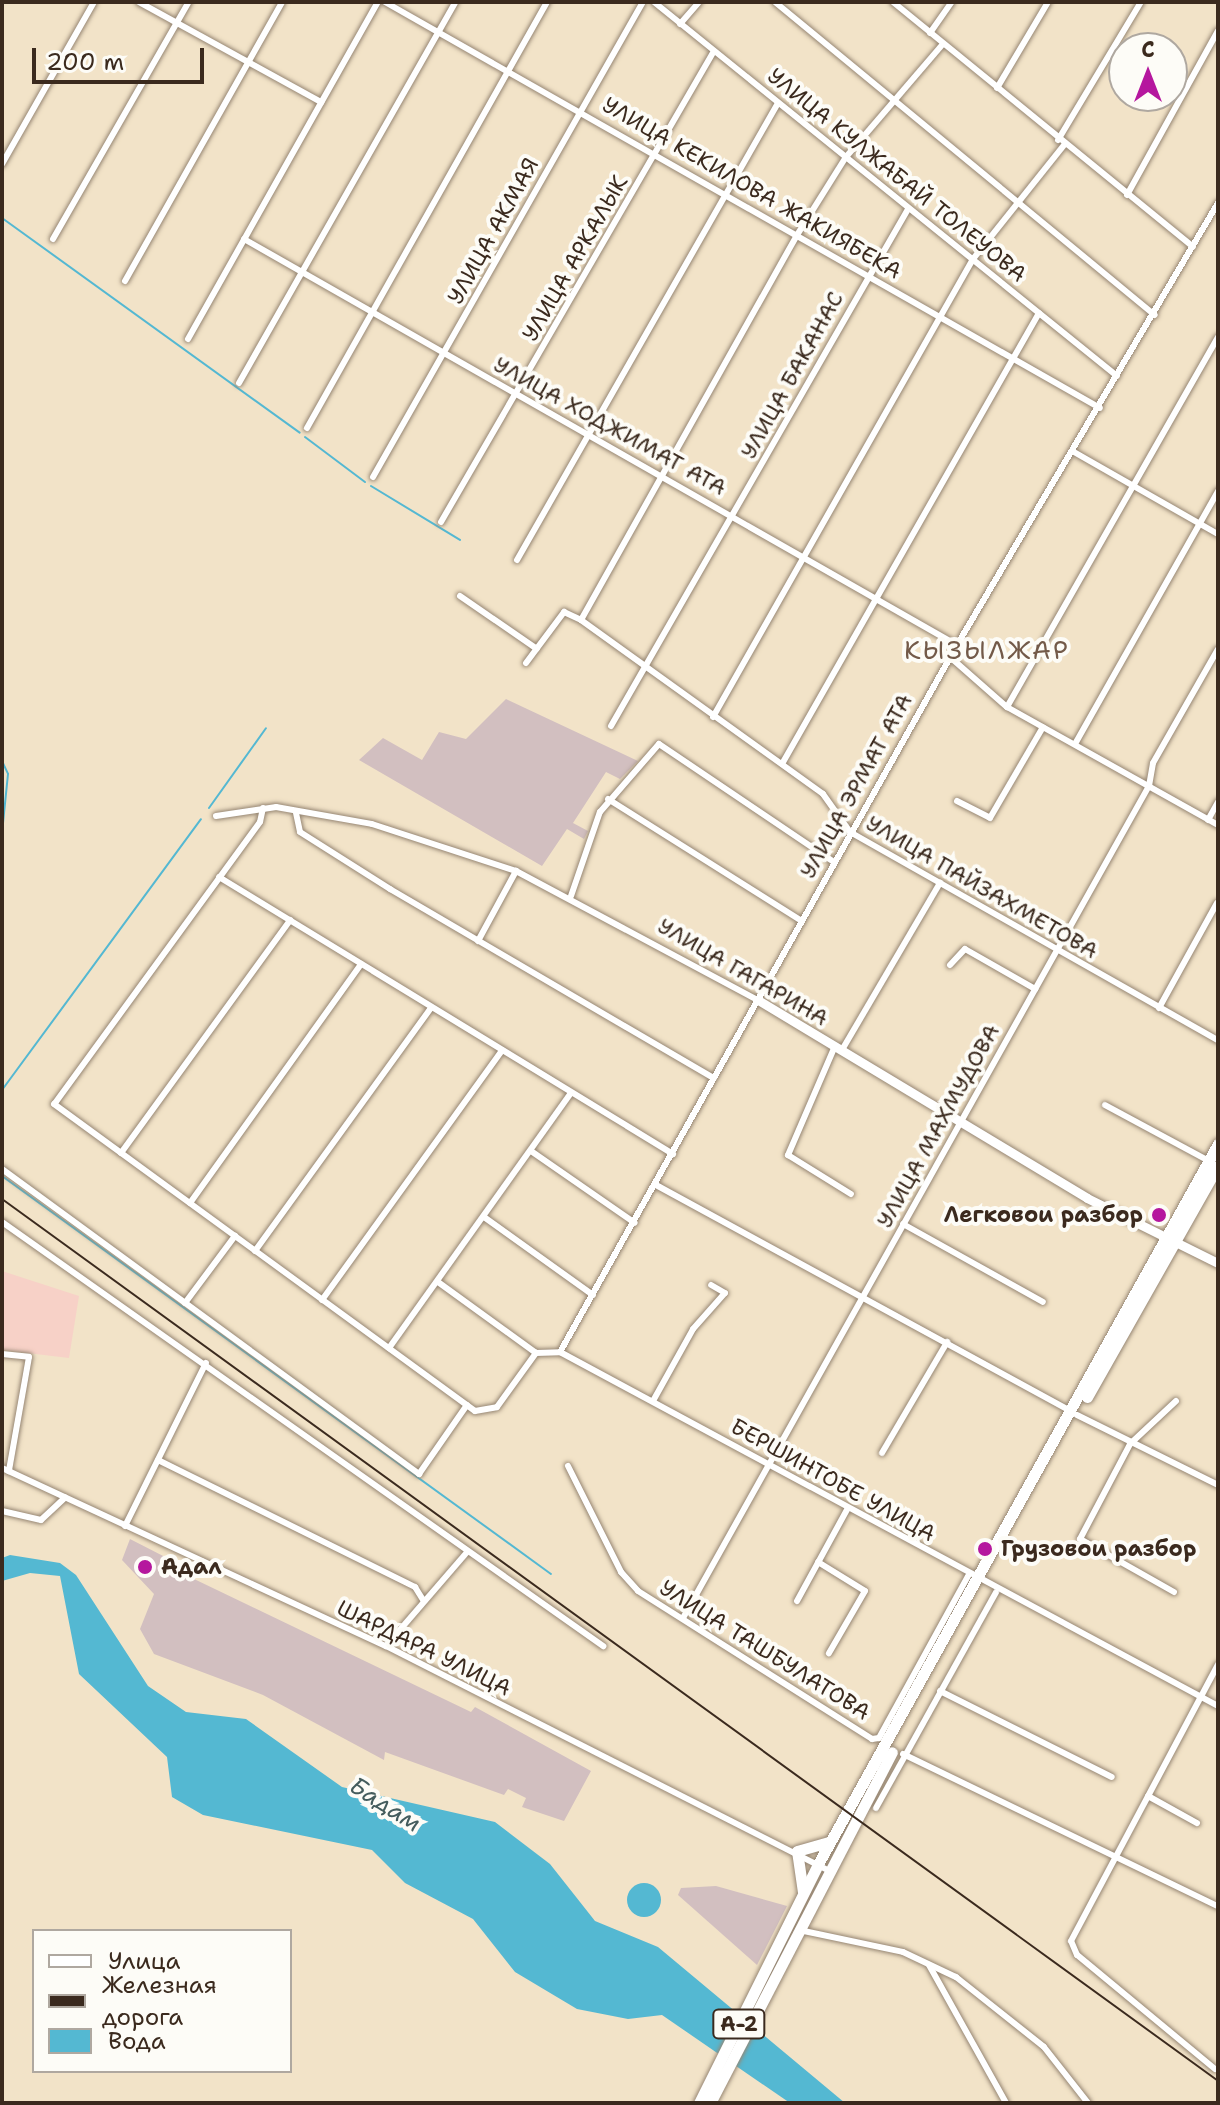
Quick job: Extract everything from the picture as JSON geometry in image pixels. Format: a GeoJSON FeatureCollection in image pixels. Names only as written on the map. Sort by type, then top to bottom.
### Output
{"type":"FeatureCollection","features":[{"type":"Feature","properties":{"kind":"highway","name":"A-2"},"geometry":{"type":"LineString","coordinates":[[775,1968],[803,1897],[982,1584],[1214,1163],[1218,1144]]}},
{"type":"Feature","properties":{"kind":"highway","name":"A-2"},"geometry":{"type":"LineString","coordinates":[[699,2103],[713,2087],[775,1968],[799,1930],[835,1837],[982,1584]]}},
{"type":"Feature","properties":{"kind":"highway"},"geometry":{"type":"LineString","coordinates":[[803,1897],[797,1851],[835,1837]]}},
{"type":"Feature","properties":{"kind":"highway","name":"A-2"},"geometry":{"type":"LineString","coordinates":[[710,2103],[713,2087]]}},
{"type":"Feature","properties":{"kind":"street"},"geometry":{"type":"LineString","coordinates":[[2,164],[94,2]]}},
{"type":"Feature","properties":{"kind":"street"},"geometry":{"type":"LineString","coordinates":[[139,2],[321,102]]}},
{"type":"Feature","properties":{"kind":"street"},"geometry":{"type":"LineString","coordinates":[[53,239],[189,2]]}},
{"type":"Feature","properties":{"kind":"street"},"geometry":{"type":"LineString","coordinates":[[125,281],[282,2]]}},
{"type":"Feature","properties":{"kind":"street"},"geometry":{"type":"LineString","coordinates":[[188,339],[378,2]]}},
{"type":"Feature","properties":{"kind":"street","name":"УЛИЦА КЕКИЛОВА ЖАКИЯБЕКА"},"geometry":{"type":"LineString","coordinates":[[385,2],[1100,408]]}},
{"type":"Feature","properties":{"kind":"street"},"geometry":{"type":"LineString","coordinates":[[239,383],[455,2]]}},
{"type":"Feature","properties":{"kind":"street"},"geometry":{"type":"LineString","coordinates":[[307,428],[547,2]]}},
{"type":"Feature","properties":{"kind":"street","name":"УЛИЦА АКМАЯ"},"geometry":{"type":"LineString","coordinates":[[373,477],[446,354],[643,2]]}},
{"type":"Feature","properties":{"kind":"street","name":"УЛИЦА КУЛЖАБАЙ ТОЛЕУОВА"},"geometry":{"type":"LineString","coordinates":[[654,2],[1117,376]]}},
{"type":"Feature","properties":{"kind":"street"},"geometry":{"type":"LineString","coordinates":[[680,24],[699,2]]}},
{"type":"Feature","properties":{"kind":"street"},"geometry":{"type":"LineString","coordinates":[[775,2],[1155,315]]}},
{"type":"Feature","properties":{"kind":"street"},"geometry":{"type":"LineString","coordinates":[[893,2],[1193,247]]}},
{"type":"Feature","properties":{"kind":"street"},"geometry":{"type":"LineString","coordinates":[[930,33],[952,2]]}},
{"type":"Feature","properties":{"kind":"street"},"geometry":{"type":"LineString","coordinates":[[997,88],[1048,2]]}},
{"type":"Feature","properties":{"kind":"street"},"geometry":{"type":"LineString","coordinates":[[713,717],[973,259],[1061,142],[1141,2]]}},
{"type":"Feature","properties":{"kind":"street"},"geometry":{"type":"LineString","coordinates":[[1127,195],[1218,31]]}},
{"type":"Feature","properties":{"kind":"street"},"geometry":{"type":"LineString","coordinates":[[526,663],[564,612],[581,620],[797,235],[846,157],[943,44]]}},
{"type":"Feature","properties":{"kind":"street","name":"УЛИЦА АРКАЛЫК"},"geometry":{"type":"LineString","coordinates":[[441,522],[714,51]]}},
{"type":"Feature","properties":{"kind":"street"},"geometry":{"type":"LineString","coordinates":[[517,560],[778,103]]}},
{"type":"Feature","properties":{"kind":"street","name":"УЛИЦА ЭРМАТ АТА"},"geometry":{"type":"LineString","coordinates":[[560,1352],[950,657],[1155,315],[1218,203]]}},
{"type":"Feature","properties":{"kind":"street","name":"УЛИЦА БАКАНАС"},"geometry":{"type":"LineString","coordinates":[[611,726],[908,209]]}},
{"type":"Feature","properties":{"kind":"street","name":"УЛИЦА ХОДЖИМАТ АТА"},"geometry":{"type":"LineString","coordinates":[[244,239],[957,645]]}},
{"type":"Feature","properties":{"kind":"street"},"geometry":{"type":"LineString","coordinates":[[782,764],[1039,313]]}},
{"type":"Feature","properties":{"kind":"street"},"geometry":{"type":"LineString","coordinates":[[1007,707],[1218,337]]}},
{"type":"Feature","properties":{"kind":"street"},"geometry":{"type":"LineString","coordinates":[[1074,452],[1218,534]]}},
{"type":"Feature","properties":{"kind":"street"},"geometry":{"type":"LineString","coordinates":[[1075,744],[1218,491]]}},
{"type":"Feature","properties":{"kind":"street"},"geometry":{"type":"LineString","coordinates":[[460,596],[537,649]]}},
{"type":"Feature","properties":{"kind":"street","name":"УЛИЦА ПАЙЗАХМЕТОВА"},"geometry":{"type":"LineString","coordinates":[[581,620],[823,794],[850,832],[1218,1040]]}},
{"type":"Feature","properties":{"kind":"street","name":"УЛИЦА МАХМУДОВА"},"geometry":{"type":"LineString","coordinates":[[683,1618],[1149,786],[1153,763],[1218,649]]}},
{"type":"Feature","properties":{"kind":"street"},"geometry":{"type":"LineString","coordinates":[[950,657],[1007,707],[1218,825]]}},
{"type":"Feature","properties":{"kind":"street"},"geometry":{"type":"LineString","coordinates":[[957,801],[990,818],[1043,727]]}},
{"type":"Feature","properties":{"kind":"street"},"geometry":{"type":"LineString","coordinates":[[571,896],[608,799],[659,744],[834,862]]}},
{"type":"Feature","properties":{"kind":"street"},"geometry":{"type":"LineString","coordinates":[[608,799],[802,921]]}},
{"type":"Feature","properties":{"kind":"street"},"geometry":{"type":"LineString","coordinates":[[1208,820],[1218,802]]}},
{"type":"Feature","properties":{"kind":"street"},"geometry":{"type":"LineString","coordinates":[[263,808],[219,877],[54,1104],[467,1405],[486,1413],[497,1407],[536,1353]]}},
{"type":"Feature","properties":{"kind":"street","name":"УЛИЦА ГАГАРИНА"},"geometry":{"type":"LineString","coordinates":[[216,816],[263,808],[372,824],[516,871],[571,896],[758,1000],[1087,1198],[1218,1263]]}},
{"type":"Feature","properties":{"kind":"street"},"geometry":{"type":"LineString","coordinates":[[296,813],[300,832],[478,941],[714,1078]]}},
{"type":"Feature","properties":{"kind":"street"},"geometry":{"type":"LineString","coordinates":[[478,941],[516,871]]}},
{"type":"Feature","properties":{"kind":"street"},"geometry":{"type":"LineString","coordinates":[[219,877],[673,1154]]}},
{"type":"Feature","properties":{"kind":"street"},"geometry":{"type":"LineString","coordinates":[[851,1194],[788,1155],[839,1048],[940,883]]}},
{"type":"Feature","properties":{"kind":"street"},"geometry":{"type":"LineString","coordinates":[[1159,1008],[1217,903]]}},
{"type":"Feature","properties":{"kind":"street"},"geometry":{"type":"LineString","coordinates":[[121,1153],[290,920]]}},
{"type":"Feature","properties":{"kind":"street"},"geometry":{"type":"LineString","coordinates":[[950,965],[965,949],[1035,989]]}},
{"type":"Feature","properties":{"kind":"street"},"geometry":{"type":"LineString","coordinates":[[190,1203],[361,964]]}},
{"type":"Feature","properties":{"kind":"street"},"geometry":{"type":"LineString","coordinates":[[255,1251],[431,1008]]}},
{"type":"Feature","properties":{"kind":"street"},"geometry":{"type":"LineString","coordinates":[[322,1300],[502,1050]]}},
{"type":"Feature","properties":{"kind":"street"},"geometry":{"type":"LineString","coordinates":[[389,1348],[571,1093]]}},
{"type":"Feature","properties":{"kind":"street"},"geometry":{"type":"LineString","coordinates":[[1105,1105],[1214,1163]]}},
{"type":"Feature","properties":{"kind":"street"},"geometry":{"type":"LineString","coordinates":[[531,1151],[635,1223]]}},
{"type":"Feature","properties":{"kind":"street"},"geometry":{"type":"LineString","coordinates":[[2,1169],[419,1474],[467,1405]]}},
{"type":"Feature","properties":{"kind":"street"},"geometry":{"type":"LineString","coordinates":[[656,1185],[1130,1444],[1218,1485]]}},
{"type":"Feature","properties":{"kind":"street"},"geometry":{"type":"LineString","coordinates":[[484,1217],[593,1295]]}},
{"type":"Feature","properties":{"kind":"street"},"geometry":{"type":"LineString","coordinates":[[2,1222],[603,1646]]}},
{"type":"Feature","properties":{"kind":"street"},"geometry":{"type":"LineString","coordinates":[[903,1224],[1043,1302]]}},
{"type":"Feature","properties":{"kind":"street"},"geometry":{"type":"LineString","coordinates":[[185,1303],[235,1236]]}},
{"type":"Feature","properties":{"kind":"street"},"geometry":{"type":"LineString","coordinates":[[438,1282],[536,1353],[560,1352]]}},
{"type":"Feature","properties":{"kind":"street"},"geometry":{"type":"LineString","coordinates":[[653,1401],[693,1329],[725,1293],[711,1285]]}},
{"type":"Feature","properties":{"kind":"street"},"geometry":{"type":"LineString","coordinates":[[882,1453],[947,1342]]}},
{"type":"Feature","properties":{"kind":"street","name":"БЕРШИНТОБЕ УЛИЦА"},"geometry":{"type":"LineString","coordinates":[[560,1352],[768,1462],[982,1584],[1218,1706]]}},
{"type":"Feature","properties":{"kind":"street"},"geometry":{"type":"LineString","coordinates":[[2,1354],[29,1357],[5,1470]]}},
{"type":"Feature","properties":{"kind":"street"},"geometry":{"type":"LineString","coordinates":[[125,1526],[206,1363]]}},
{"type":"Feature","properties":{"kind":"street"},"geometry":{"type":"LineString","coordinates":[[1174,1592],[1080,1539],[1130,1444],[1176,1401]]}},
{"type":"Feature","properties":{"kind":"street"},"geometry":{"type":"LineString","coordinates":[[158,1460],[415,1587],[423,1600]]}},
{"type":"Feature","properties":{"kind":"street","name":"УЛИЦА ТАШБУЛАТОВА"},"geometry":{"type":"LineString","coordinates":[[568,1466],[628,1582],[872,1739],[879,1738],[982,1584]]}},
{"type":"Feature","properties":{"kind":"street","name":"ШАРДАРА УЛИЦА"},"geometry":{"type":"LineString","coordinates":[[5,1470],[386,1646],[797,1851],[822,1867]]}},
{"type":"Feature","properties":{"kind":"street"},"geometry":{"type":"LineString","coordinates":[[2,1511],[41,1520],[65,1498]]}},
{"type":"Feature","properties":{"kind":"street"},"geometry":{"type":"LineString","coordinates":[[797,1601],[848,1508]]}},
{"type":"Feature","properties":{"kind":"street"},"geometry":{"type":"LineString","coordinates":[[386,1646],[468,1551]]}},
{"type":"Feature","properties":{"kind":"street"},"geometry":{"type":"LineString","coordinates":[[818,1562],[865,1591],[829,1653]]}},
{"type":"Feature","properties":{"kind":"street"},"geometry":{"type":"LineString","coordinates":[[876,1808],[940,1691],[982,1584]]}},
{"type":"Feature","properties":{"kind":"street"},"geometry":{"type":"LineString","coordinates":[[1215,2069],[1077,1955],[1071,1941],[1218,1665]]}},
{"type":"Feature","properties":{"kind":"street"},"geometry":{"type":"LineString","coordinates":[[940,1691],[1112,1777]]}},
{"type":"Feature","properties":{"kind":"street"},"geometry":{"type":"LineString","coordinates":[[903,1754],[1114,1859],[1218,1906]]}},
{"type":"Feature","properties":{"kind":"street"},"geometry":{"type":"LineString","coordinates":[[1148,1796],[1197,1823]]}},
{"type":"Feature","properties":{"kind":"street"},"geometry":{"type":"LineString","coordinates":[[799,1930],[929,1965],[1004,2008],[1088,2103]]}},
{"type":"Feature","properties":{"kind":"street"},"geometry":{"type":"LineString","coordinates":[[929,1965],[1006,2103]]}},
{"type":"Feature","properties":{"kind":"shaded area"},"geometry":{"type":"Polygon","coordinates":[[[506,699],[638,761],[620,779],[606,772],[573,823],[588,831],[584,839],[567,829],[542,866],[359,760],[383,738],[422,760],[439,732],[466,739],[506,699]]]}},
{"type":"Feature","properties":{"kind":"shaded area"},"geometry":{"type":"Polygon","coordinates":[[[2,1271],[79,1296],[69,1358],[2,1350],[2,1271]]]}},
{"type":"Feature","properties":{"kind":"shaded area"},"geometry":{"type":"Polygon","coordinates":[[[130,1539],[169,1559],[167,1566],[471,1712],[475,1707],[591,1771],[564,1821],[522,1807],[526,1798],[508,1789],[504,1795],[385,1752],[384,1760],[263,1695],[154,1654],[140,1629],[154,1594],[122,1560],[130,1539]]]}},
{"type":"Feature","properties":{"kind":"shaded area"},"geometry":{"type":"Polygon","coordinates":[[[716,1886],[787,1906],[757,1965],[678,1895],[681,1888],[716,1886]]]}},
{"type":"Feature","properties":{"kind":"water","name":"Бадам"},"geometry":{"type":"Polygon","coordinates":[[[10,1555],[60,1563],[76,1575],[148,1686],[186,1712],[246,1719],[342,1787],[495,1822],[550,1864],[595,1921],[658,1947],[845,2103],[790,2103],[662,2015],[628,2019],[577,2009],[515,1972],[473,1919],[405,1883],[372,1850],[203,1815],[172,1797],[167,1757],[79,1674],[60,1576],[30,1573],[2,1581],[2,1558],[10,1555]]]}},
{"type":"Feature","properties":{"kind":"water"},"geometry":{"type":"Polygon","coordinates":[[[644,1883],[656,1888],[661,1900],[656,1912],[644,1917],[632,1912],[627,1900],[632,1888],[644,1883]]]}},
{"type":"Feature","properties":{"kind":"waterway"},"geometry":{"type":"LineString","coordinates":[[2,218],[300,433]]}},
{"type":"Feature","properties":{"kind":"waterway"},"geometry":{"type":"LineString","coordinates":[[305,437],[365,482]]}},
{"type":"Feature","properties":{"kind":"waterway"},"geometry":{"type":"LineString","coordinates":[[371,486],[460,540]]}},
{"type":"Feature","properties":{"kind":"waterway"},"geometry":{"type":"LineString","coordinates":[[209,808],[266,728]]}},
{"type":"Feature","properties":{"kind":"waterway"},"geometry":{"type":"LineString","coordinates":[[2,761],[8,774],[2,833]]}},
{"type":"Feature","properties":{"kind":"waterway"},"geometry":{"type":"LineString","coordinates":[[2,1090],[201,819]]}},
{"type":"Feature","properties":{"kind":"waterway"},"geometry":{"type":"LineString","coordinates":[[2,1176],[551,1574]]}},
{"type":"Feature","properties":{"kind":"railway"},"geometry":{"type":"LineString","coordinates":[[2,1199],[1218,2081]]}},
{"type":"Feature","properties":{"kind":"place","name":"Легковои разбор"},"geometry":{"type":"Point","coordinates":[1159,1215]}},
{"type":"Feature","properties":{"kind":"place","name":"Грузовои разбор"},"geometry":{"type":"Point","coordinates":[985,1549]}},
{"type":"Feature","properties":{"kind":"place","name":"Адал"},"geometry":{"type":"Point","coordinates":[145,1567]}},
{"type":"Feature","properties":{"kind":"district","name":"КЫЗЫЛЖАР"},"geometry":{"type":"Point","coordinates":[987,650]}}]}
